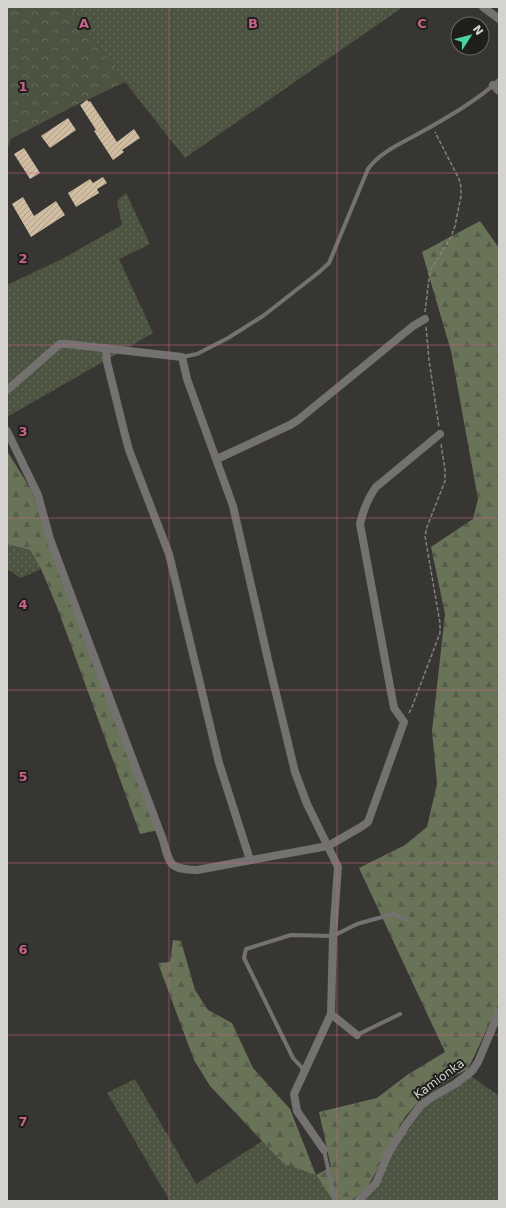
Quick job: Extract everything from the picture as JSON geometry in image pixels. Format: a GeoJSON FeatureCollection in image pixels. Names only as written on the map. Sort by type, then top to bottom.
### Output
{"type":"FeatureCollection","features":[{"type":"Feature","properties":{"kind":"street"},"geometry":{"type":"LineString","coordinates":[[483,7],[499,19]]}},
{"type":"Feature","properties":{"kind":"street"},"geometry":{"type":"LineString","coordinates":[[217,459],[298,420],[413,326],[425,319]]}},
{"type":"Feature","properties":{"kind":"street"},"geometry":{"type":"LineString","coordinates":[[7,390],[60,344],[182,357],[187,379],[233,506],[270,671],[295,772],[307,804],[338,867],[333,936],[331,1014],[294,1094],[297,1110],[324,1150]]}},
{"type":"Feature","properties":{"kind":"street"},"geometry":{"type":"LineString","coordinates":[[106,348],[107,362],[124,431],[169,554],[219,763],[250,860]]}},
{"type":"Feature","properties":{"kind":"street"},"geometry":{"type":"LineString","coordinates":[[7,432],[38,495],[50,539],[163,840],[167,856],[176,868],[182,870],[197,870],[328,846],[368,822],[404,722],[394,708],[360,524],[368,501],[376,487],[440,434]]}},
{"type":"Feature","properties":{"kind":"street","name":"Kamionka"},"geometry":{"type":"LineString","coordinates":[[358,1201],[376,1184],[389,1152],[421,1105],[455,1084],[472,1071],[478,1062],[499,1012]]}},
{"type":"Feature","properties":{"kind":"street"},"geometry":{"type":"LineString","coordinates":[[331,1014],[357,1035]]}},
{"type":"Feature","properties":{"kind":"lane"},"geometry":{"type":"LineString","coordinates":[[182,357],[197,354],[228,338],[263,316],[318,273],[329,263],[368,169],[373,162],[497,85]]}},
{"type":"Feature","properties":{"kind":"lane"},"geometry":{"type":"LineString","coordinates":[[304,1070],[293,1058],[244,958],[246,949],[291,935],[333,936],[357,924],[393,914],[407,920]]}},
{"type":"Feature","properties":{"kind":"lane"},"geometry":{"type":"LineString","coordinates":[[357,1035],[400,1014]]}},
{"type":"Feature","properties":{"kind":"lane"},"geometry":{"type":"LineString","coordinates":[[324,1150],[335,1201]]}},
{"type":"Feature","properties":{"kind":"path"},"geometry":{"type":"LineString","coordinates":[[404,722],[412,707],[440,634],[440,623],[425,536],[445,481],[445,470],[429,360],[425,319],[430,271],[451,238],[461,196],[459,179],[432,126]]}},
{"type":"Feature","properties":{"kind":"green space"},"geometry":{"type":"Polygon","coordinates":[[[7,7],[69,7],[125,82],[70,108],[11,139],[7,150],[7,7]]]}},
{"type":"Feature","properties":{"kind":"green space"},"geometry":{"type":"Polygon","coordinates":[[[69,7],[403,7],[185,158],[125,82],[69,7]]]}},
{"type":"Feature","properties":{"kind":"green space"},"geometry":{"type":"Polygon","coordinates":[[[126,193],[150,244],[119,259],[153,333],[7,417],[7,285],[62,259],[122,225],[117,201],[126,193]]]}},
{"type":"Feature","properties":{"kind":"green space"},"geometry":{"type":"Polygon","coordinates":[[[480,221],[499,248],[499,1004],[468,1069],[454,1076],[419,1101],[405,1117],[367,1188],[351,1201],[333,1201],[316,1175],[331,1167],[319,1112],[377,1098],[407,1075],[445,1052],[359,868],[405,845],[427,827],[437,784],[432,731],[445,614],[431,547],[473,519],[478,499],[451,351],[422,252],[480,221]]]}},
{"type":"Feature","properties":{"kind":"green space"},"geometry":{"type":"Polygon","coordinates":[[[7,451],[32,491],[158,830],[140,834],[57,607],[41,569],[30,550],[7,544],[7,451]]]}},
{"type":"Feature","properties":{"kind":"green space"},"geometry":{"type":"Polygon","coordinates":[[[7,544],[30,550],[41,569],[21,578],[7,569],[7,544]]]}},
{"type":"Feature","properties":{"kind":"green space"},"geometry":{"type":"Polygon","coordinates":[[[173,940],[181,941],[195,990],[208,1010],[232,1023],[253,1068],[290,1109],[316,1175],[284,1164],[210,1086],[194,1060],[158,963],[170,962],[173,940]]]}},
{"type":"Feature","properties":{"kind":"green space"},"geometry":{"type":"Polygon","coordinates":[[[471,1076],[499,1096],[499,1201],[362,1201],[391,1153],[423,1107],[471,1076]]]}},
{"type":"Feature","properties":{"kind":"green space"},"geometry":{"type":"Polygon","coordinates":[[[135,1079],[196,1184],[262,1141],[284,1164],[316,1175],[333,1201],[170,1201],[107,1093],[135,1079]]]}},
{"type":"Feature","properties":{"kind":"building"},"geometry":{"type":"Polygon","coordinates":[[[87,100],[89,102],[90,101],[117,142],[134,129],[140,138],[122,150],[124,152],[113,160],[94,131],[96,130],[80,105],[87,100]]]}},
{"type":"Feature","properties":{"kind":"building"},"geometry":{"type":"Polygon","coordinates":[[[68,118],[76,130],[50,148],[41,136],[68,118]]]}},
{"type":"Feature","properties":{"kind":"building"},"geometry":{"type":"Polygon","coordinates":[[[24,148],[40,173],[30,179],[14,154],[24,148]]]}},
{"type":"Feature","properties":{"kind":"building"},"geometry":{"type":"Polygon","coordinates":[[[103,177],[107,183],[97,189],[99,193],[76,207],[68,193],[90,179],[93,183],[103,177]]]}},
{"type":"Feature","properties":{"kind":"building"},"geometry":{"type":"Polygon","coordinates":[[[23,197],[34,216],[56,201],[65,215],[31,237],[12,204],[23,197]]]}}]}
